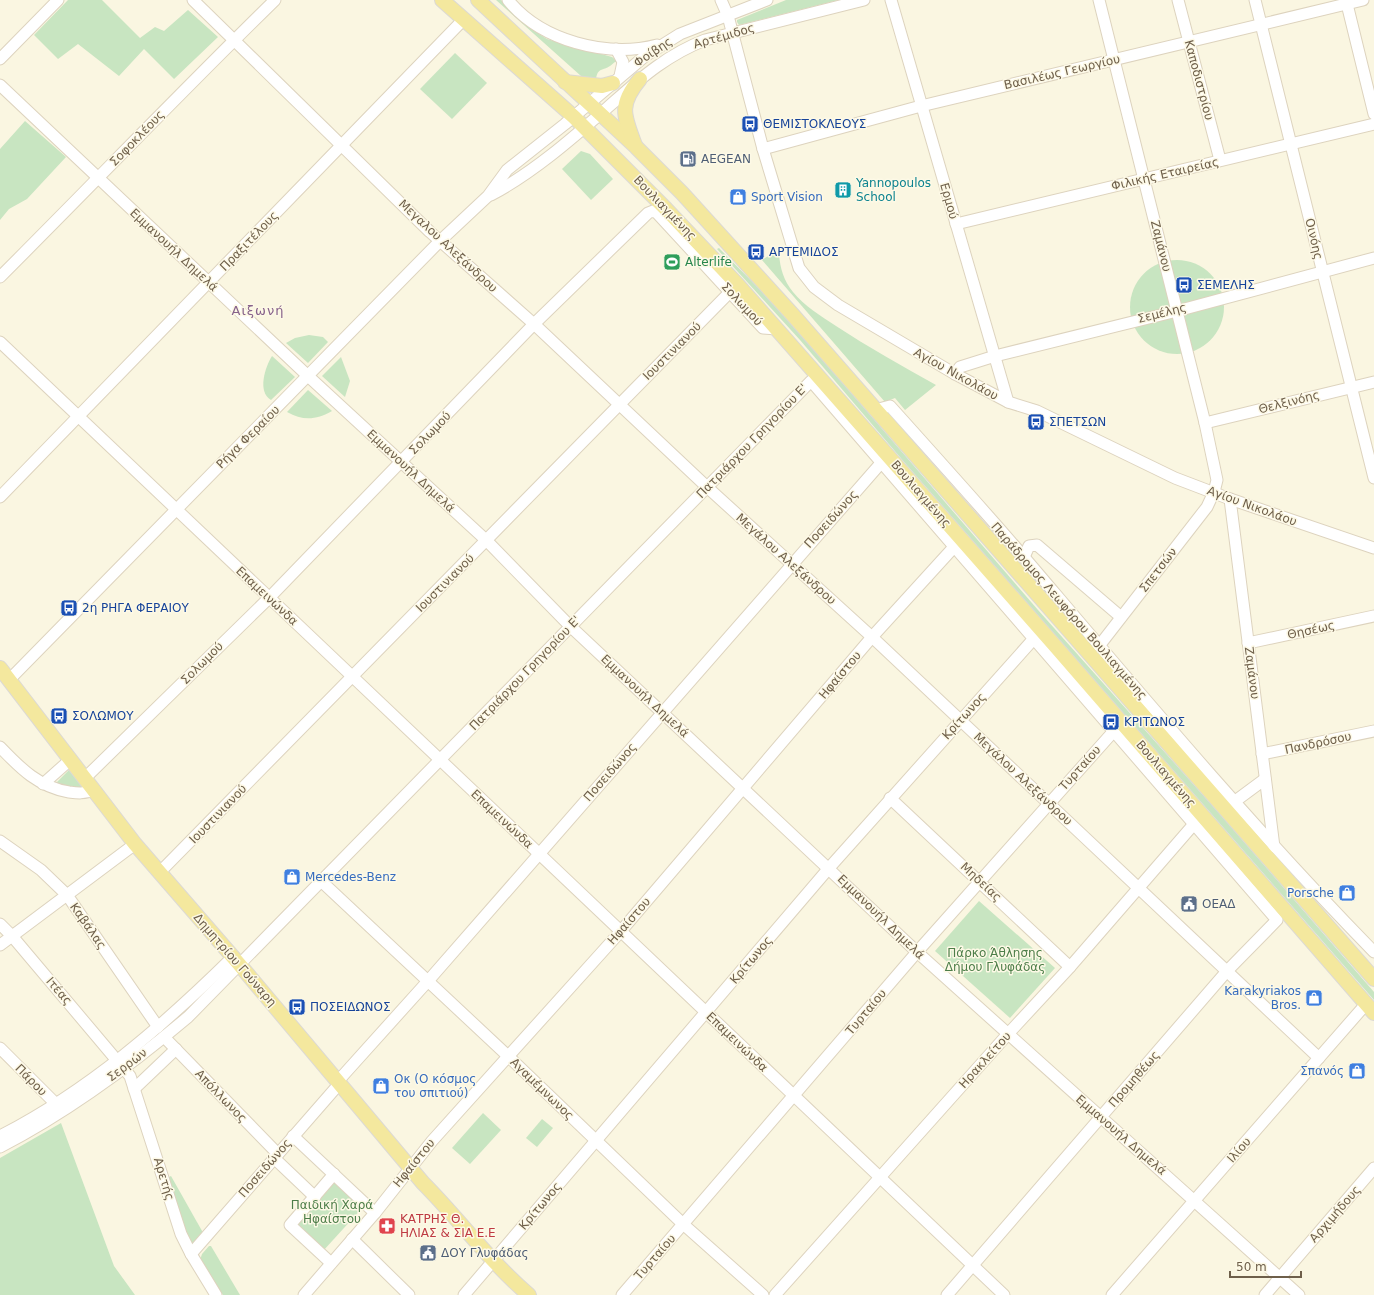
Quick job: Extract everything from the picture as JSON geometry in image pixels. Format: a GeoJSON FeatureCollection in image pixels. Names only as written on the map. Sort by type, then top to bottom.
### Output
{"type":"FeatureCollection","features":[{"type":"Feature","properties":{"kind":"main road","name":"Βουλιαγμένης"},"geometry":{"type":"LineString","coordinates":[[442,0],[574,117],[666,209],[777,329],[897,473],[987,577],[1370,1009]]}},
{"type":"Feature","properties":{"kind":"main road","name":"Βουλιαγμένης"},"geometry":{"type":"LineString","coordinates":[[478,0],[636,147],[682,193],[792,314],[875,410],[1068,620],[1374,979]]}},
{"type":"Feature","properties":{"kind":"main road"},"geometry":{"type":"LineString","coordinates":[[636,147],[624,112],[630,90],[640,78]]}},
{"type":"Feature","properties":{"kind":"main road"},"geometry":{"type":"LineString","coordinates":[[565,82],[602,86],[617,80]]}},
{"type":"Feature","properties":{"kind":"main road"},"geometry":{"type":"LineString","coordinates":[[666,209],[676,234]]}},
{"type":"Feature","properties":{"kind":"main road","name":"Δημητρίου Γούναρη"},"geometry":{"type":"LineString","coordinates":[[0,668],[84,779],[159,873],[339,1082],[409,1167],[452,1211],[494,1260],[529,1295]]}},
{"type":"Feature","properties":{"kind":"street"},"geometry":{"type":"LineString","coordinates":[[0,59],[58,0]]}},
{"type":"Feature","properties":{"kind":"street","name":"Μεγαλου Αλεξάνδρου"},"geometry":{"type":"LineString","coordinates":[[193,0],[440,241],[534,324],[707,487]]}},
{"type":"Feature","properties":{"kind":"street","name":"Σοφοκλέους"},"geometry":{"type":"LineString","coordinates":[[0,277],[98,178],[142,131],[275,0]]}},
{"type":"Feature","properties":{"kind":"street"},"geometry":{"type":"LineString","coordinates":[[508,0],[534,23],[554,34],[581,43],[616,49],[640,48],[663,43]]}},
{"type":"Feature","properties":{"kind":"street","name":"Αγίου Νικολάου"},"geometry":{"type":"LineString","coordinates":[[721,0],[728,16],[763,149],[799,268],[814,288],[838,305],[955,374],[1008,402],[1037,411],[1175,478],[1230,499],[1374,548]]}},
{"type":"Feature","properties":{"kind":"street","name":"Φοίβης"},"geometry":{"type":"LineString","coordinates":[[574,117],[663,43],[680,34],[767,0]]}},
{"type":"Feature","properties":{"kind":"street","name":"Αρτέμιδος"},"geometry":{"type":"LineString","coordinates":[[584,127],[640,78],[672,55],[689,46],[732,33],[864,0]]}},
{"type":"Feature","properties":{"kind":"street","name":"Ερμού"},"geometry":{"type":"LineString","coordinates":[[891,0],[1008,402]]}},
{"type":"Feature","properties":{"kind":"street","name":"Ζαμάνου"},"geometry":{"type":"LineString","coordinates":[[1099,0],[1205,423],[1217,480],[1214,492]]}},
{"type":"Feature","properties":{"kind":"street","name":"Καποδιστρίου"},"geometry":{"type":"LineString","coordinates":[[1178,0],[1220,160]]}},
{"type":"Feature","properties":{"kind":"street","name":"Οινόης"},"geometry":{"type":"LineString","coordinates":[[1255,0],[1292,143],[1321,270],[1374,478]]}},
{"type":"Feature","properties":{"kind":"street","name":"Βασιλέως Γεωργίου"},"geometry":{"type":"LineString","coordinates":[[763,149],[921,106],[1189,42],[1346,2],[1363,0]]}},
{"type":"Feature","properties":{"kind":"street"},"geometry":{"type":"LineString","coordinates":[[1346,2],[1374,114]]}},
{"type":"Feature","properties":{"kind":"street","name":"Πραξιτέλους"},"geometry":{"type":"LineString","coordinates":[[0,497],[464,20]]}},
{"type":"Feature","properties":{"kind":"street"},"geometry":{"type":"LineString","coordinates":[[616,49],[623,62],[617,80]]}},
{"type":"Feature","properties":{"kind":"street","name":"Εμμανουήλ Δημελά"},"geometry":{"type":"LineString","coordinates":[[0,85],[308,376],[487,541],[570,626],[917,952],[1007,1035],[1195,1200],[1300,1295]]}},
{"type":"Feature","properties":{"kind":"street","name":"Ρήγα Φεραίου"},"geometry":{"type":"LineString","coordinates":[[9,680],[440,241],[488,196],[507,170],[574,117]]}},
{"type":"Feature","properties":{"kind":"street","name":"Φιλικής Εταιρείας"},"geometry":{"type":"LineString","coordinates":[[956,224],[1374,124]]}},
{"type":"Feature","properties":{"kind":"street","name":"Ρήγα Φεραίου"},"geometry":{"type":"LineString","coordinates":[[488,196],[516,181],[584,127]]}},
{"type":"Feature","properties":{"kind":"street","name":"Σολωμού"},"geometry":{"type":"LineString","coordinates":[[84,779],[269,598],[534,324],[648,213],[653,211],[657,213],[763,328],[777,329]]}},
{"type":"Feature","properties":{"kind":"street","name":"Σεμέλης"},"geometry":{"type":"LineString","coordinates":[[955,374],[960,367],[995,356],[1177,310],[1321,270],[1374,258]]}},
{"type":"Feature","properties":{"kind":"street","name":"Ιουστινιανού"},"geometry":{"type":"LineString","coordinates":[[159,873],[487,541],[619,404],[730,292]]}},
{"type":"Feature","properties":{"kind":"street","name":"Επαμεινώνδα"},"geometry":{"type":"LineString","coordinates":[[0,342],[1004,1295]]}},
{"type":"Feature","properties":{"kind":"street","name":"Πατριάρχου Γρηγορίου E'"},"geometry":{"type":"LineString","coordinates":[[236,961],[321,881],[811,381],[881,463]]}},
{"type":"Feature","properties":{"kind":"street","name":"Θελξινόης"},"geometry":{"type":"LineString","coordinates":[[1205,423],[1374,382]]}},
{"type":"Feature","properties":{"kind":"street","name":"Παράδρομος Λεωφόρου Βουλιαγμένης"},"geometry":{"type":"LineString","coordinates":[[875,410],[890,406],[1024,557],[1068,620],[1098,646],[1274,848],[1374,952]]}},
{"type":"Feature","properties":{"kind":"street"},"geometry":{"type":"LineString","coordinates":[[881,463],[897,473],[954,547],[987,577]]}},
{"type":"Feature","properties":{"kind":"street","name":"Ποσειδώνος"},"geometry":{"type":"LineString","coordinates":[[190,1254],[791,564],[881,463]]}},
{"type":"Feature","properties":{"kind":"street","name":"Μεγάλου Αλεξάνδρου"},"geometry":{"type":"LineString","coordinates":[[707,487],[961,720],[1319,1058]]}},
{"type":"Feature","properties":{"kind":"street","name":"Σπετσών"},"geometry":{"type":"LineString","coordinates":[[1098,646],[1207,507],[1214,492]]}},
{"type":"Feature","properties":{"kind":"street","name":"Ζαμάνου"},"geometry":{"type":"LineString","coordinates":[[1230,499],[1274,848]]}},
{"type":"Feature","properties":{"kind":"street"},"geometry":{"type":"LineString","coordinates":[[1024,557],[1029,546],[1037,545],[1121,617]]}},
{"type":"Feature","properties":{"kind":"street","name":"Ηφαίστου"},"geometry":{"type":"LineString","coordinates":[[304,1295],[375,1213],[409,1167],[621,931],[872,638],[954,547]]}},
{"type":"Feature","properties":{"kind":"street","name":"Θησέως"},"geometry":{"type":"LineString","coordinates":[[1248,643],[1374,616]]}},
{"type":"Feature","properties":{"kind":"street"},"geometry":{"type":"LineString","coordinates":[[1037,634],[1113,732],[1194,824]]}},
{"type":"Feature","properties":{"kind":"street","name":"Κρίτωνος"},"geometry":{"type":"LineString","coordinates":[[464,1295],[829,868],[1037,634]]}},
{"type":"Feature","properties":{"kind":"street","name":"Πανδρόσου"},"geometry":{"type":"LineString","coordinates":[[1262,754],[1374,731]]}},
{"type":"Feature","properties":{"kind":"street","name":"Τυρταίου"},"geometry":{"type":"LineString","coordinates":[[622,1295],[795,1096],[917,952],[1048,803],[1113,732]]}},
{"type":"Feature","properties":{"kind":"street"},"geometry":{"type":"LineString","coordinates":[[0,747],[26,774],[43,784],[75,792],[84,793],[93,790]]}},
{"type":"Feature","properties":{"kind":"street"},"geometry":{"type":"LineString","coordinates":[[43,784],[70,760]]}},
{"type":"Feature","properties":{"kind":"street"},"geometry":{"type":"LineString","coordinates":[[1234,802],[1265,779]]}},
{"type":"Feature","properties":{"kind":"street","name":"Μηδείας"},"geometry":{"type":"LineString","coordinates":[[890,798],[1070,967]]}},
{"type":"Feature","properties":{"kind":"street","name":"Ηρακλείτου"},"geometry":{"type":"LineString","coordinates":[[775,1295],[1007,1035],[1070,967],[1194,824]]}},
{"type":"Feature","properties":{"kind":"street","name":"Προμηθέως"},"geometry":{"type":"LineString","coordinates":[[947,1295],[1227,971],[1277,920],[1194,824]]}},
{"type":"Feature","properties":{"kind":"street","name":"Καβάλας"},"geometry":{"type":"LineString","coordinates":[[0,841],[41,870],[67,895],[158,1027]]}},
{"type":"Feature","properties":{"kind":"street"},"geometry":{"type":"LineString","coordinates":[[0,945],[135,844]]}},
{"type":"Feature","properties":{"kind":"street","name":"Αγαμέμνωνος"},"geometry":{"type":"LineString","coordinates":[[321,881],[684,1224],[763,1295]]}},
{"type":"Feature","properties":{"kind":"street","name":"Ιτέας"},"geometry":{"type":"LineString","coordinates":[[0,924],[12,936],[121,1064]]}},
{"type":"Feature","properties":{"kind":"street"},"geometry":{"type":"LineString","coordinates":[[1350,950],[1361,939]]}},
{"type":"Feature","properties":{"kind":"street","name":"Σερρών"},"geometry":{"type":"LineString","coordinates":[[121,1064],[158,1027],[236,961]]}},
{"type":"Feature","properties":{"kind":"street","name":"Σερρών"},"geometry":{"type":"LineString","coordinates":[[0,1147],[34,1130],[59,1108],[121,1064],[164,1037],[188,1017],[236,961]]}},
{"type":"Feature","properties":{"kind":"street","name":"Ιλίου"},"geometry":{"type":"LineString","coordinates":[[1112,1295],[1319,1058],[1370,1009]]}},
{"type":"Feature","properties":{"kind":"street","name":"Απόλλωνος"},"geometry":{"type":"LineString","coordinates":[[164,1037],[315,1197]]}},
{"type":"Feature","properties":{"kind":"street","name":"Πάρου"},"geometry":{"type":"LineString","coordinates":[[0,1048],[59,1108]]}},
{"type":"Feature","properties":{"kind":"street"},"geometry":{"type":"LineString","coordinates":[[134,1089],[176,1049]]}},
{"type":"Feature","properties":{"kind":"street","name":"Αρετής"},"geometry":{"type":"LineString","coordinates":[[121,1064],[130,1076],[181,1234],[190,1254],[216,1295]]}},
{"type":"Feature","properties":{"kind":"street","name":"Σερρών"},"geometry":{"type":"LineString","coordinates":[[0,1136],[59,1108]]}},
{"type":"Feature","properties":{"kind":"street"},"geometry":{"type":"LineString","coordinates":[[293,1136],[375,1213]]}},
{"type":"Feature","properties":{"kind":"street","name":"Αρχιμήδους"},"geometry":{"type":"LineString","coordinates":[[1265,1295],[1374,1168]]}},
{"type":"Feature","properties":{"kind":"street"},"geometry":{"type":"LineString","coordinates":[[331,1263],[290,1226],[334,1174]]}},
{"type":"Feature","properties":{"kind":"street"},"geometry":{"type":"LineString","coordinates":[[352,1239],[409,1295]]}},
{"type":"Feature","properties":{"kind":"green space"},"geometry":{"type":"Polygon","coordinates":[[[68,0],[102,0],[140,38],[155,27],[164,31],[188,10],[218,37],[174,79],[144,49],[119,76],[78,44],[58,59],[34,35],[68,0]]]}},
{"type":"Feature","properties":{"kind":"green space"},"geometry":{"type":"Polygon","coordinates":[[[496,0],[501,0],[530,28],[547,39],[612,57],[618,62],[615,62],[611,66],[599,71],[596,79],[581,76],[496,0]]]}},
{"type":"Feature","properties":{"kind":"green space"},"geometry":{"type":"Polygon","coordinates":[[[786,0],[839,0],[739,25],[737,22],[737,20],[786,0]]]}},
{"type":"Feature","properties":{"kind":"green space"},"geometry":{"type":"Polygon","coordinates":[[[455,53],[487,83],[452,119],[420,89],[455,53]]]}},
{"type":"Feature","properties":{"kind":"green space"},"geometry":{"type":"Polygon","coordinates":[[[25,121],[66,157],[27,199],[9,209],[0,220],[0,149],[25,121]]]}},
{"type":"Feature","properties":{"kind":"green space"},"geometry":{"type":"Polygon","coordinates":[[[581,151],[590,154],[613,179],[591,200],[562,169],[581,151]]]}},
{"type":"Feature","properties":{"kind":"green space"},"geometry":{"type":"Polygon","coordinates":[[[719,248],[778,308],[1038,610],[1218,812],[1374,992],[1374,1000],[905,463],[800,340],[717,249],[719,248]]]}},
{"type":"Feature","properties":{"kind":"green space"},"geometry":{"type":"Polygon","coordinates":[[[779,249],[784,277],[802,302],[848,334],[936,385],[905,410],[895,398],[885,402],[762,260],[779,249]]]}},
{"type":"Feature","properties":{"kind":"green space"},"geometry":{"type":"Polygon","coordinates":[[[1177,260],[1195,264],[1210,274],[1220,289],[1224,307],[1220,325],[1210,340],[1195,350],[1177,354],[1159,350],[1144,340],[1134,325],[1130,307],[1134,289],[1144,274],[1159,264],[1177,260]]]}},
{"type":"Feature","properties":{"kind":"green space"},"geometry":{"type":"Polygon","coordinates":[[[309,335],[323,337],[328,342],[308,363],[286,343],[295,338],[309,335]]]}},
{"type":"Feature","properties":{"kind":"green space"},"geometry":{"type":"Polygon","coordinates":[[[272,356],[295,377],[271,400],[264,391],[263,385],[267,366],[272,356]]]}},
{"type":"Feature","properties":{"kind":"green space"},"geometry":{"type":"Polygon","coordinates":[[[341,357],[350,381],[345,397],[322,376],[341,357]]]}},
{"type":"Feature","properties":{"kind":"green space"},"geometry":{"type":"Polygon","coordinates":[[[308,390],[332,411],[315,418],[299,417],[287,412],[308,390]]]}},
{"type":"Feature","properties":{"kind":"green space"},"geometry":{"type":"Polygon","coordinates":[[[69,770],[84,788],[56,783],[69,770]]]}},
{"type":"Feature","properties":{"kind":"green space","name":"Πάρκο Άθλησης Δήμου Γλυφάδας"},"geometry":{"type":"Polygon","coordinates":[[[979,901],[1055,968],[1010,1018],[935,951],[979,901]]]}},
{"type":"Feature","properties":{"kind":"green space"},"geometry":{"type":"Polygon","coordinates":[[[483,1113],[501,1130],[470,1164],[452,1148],[483,1113]]]}},
{"type":"Feature","properties":{"kind":"green space"},"geometry":{"type":"Polygon","coordinates":[[[542,1119],[553,1128],[537,1147],[526,1138],[542,1119]]]}},
{"type":"Feature","properties":{"kind":"green space"},"geometry":{"type":"Polygon","coordinates":[[[61,1123],[114,1266],[135,1295],[0,1295],[0,1158],[61,1123]]]}},
{"type":"Feature","properties":{"kind":"green space"},"geometry":{"type":"Polygon","coordinates":[[[171,1176],[206,1238],[198,1247],[190,1244],[167,1178],[171,1176]]]}},
{"type":"Feature","properties":{"kind":"green space","name":"Παιδική Χαρά Ηφαίστου"},"geometry":{"type":"Polygon","coordinates":[[[333,1179],[364,1206],[323,1251],[295,1226],[333,1179]]]}},
{"type":"Feature","properties":{"kind":"green space"},"geometry":{"type":"Polygon","coordinates":[[[209,1246],[211,1246],[240,1295],[223,1295],[200,1260],[202,1254],[209,1246]]]}},
{"type":"Feature","properties":{"kind":"place","name":"ΘΕΜΙΣΤΟΚΛΕΟΥΣ"},"geometry":{"type":"Point","coordinates":[750,124]}},
{"type":"Feature","properties":{"kind":"place","name":"AEGEAN"},"geometry":{"type":"Point","coordinates":[688,159]}},
{"type":"Feature","properties":{"kind":"place","name":"Yannopoulos School"},"geometry":{"type":"Point","coordinates":[843,190]}},
{"type":"Feature","properties":{"kind":"place","name":"Sport Vision"},"geometry":{"type":"Point","coordinates":[738,197]}},
{"type":"Feature","properties":{"kind":"place","name":"ΑΡΤΕΜΙΔΟΣ"},"geometry":{"type":"Point","coordinates":[756,252]}},
{"type":"Feature","properties":{"kind":"place","name":"Alterlife"},"geometry":{"type":"Point","coordinates":[672,262]}},
{"type":"Feature","properties":{"kind":"place","name":"ΣΕΜΕΛΗΣ"},"geometry":{"type":"Point","coordinates":[1184,285]}},
{"type":"Feature","properties":{"kind":"place","name":"ΣΠΕΤΣΩΝ"},"geometry":{"type":"Point","coordinates":[1036,422]}},
{"type":"Feature","properties":{"kind":"place","name":"2η ΡΗΓΑ ΦΕΡΑΙΟΥ"},"geometry":{"type":"Point","coordinates":[69,608]}},
{"type":"Feature","properties":{"kind":"place","name":"ΣΟΛΩΜΟΥ"},"geometry":{"type":"Point","coordinates":[59,716]}},
{"type":"Feature","properties":{"kind":"place","name":"ΚΡΙΤΩΝΟΣ"},"geometry":{"type":"Point","coordinates":[1111,722]}},
{"type":"Feature","properties":{"kind":"place","name":"Mercedes-Benz"},"geometry":{"type":"Point","coordinates":[292,877]}},
{"type":"Feature","properties":{"kind":"place","name":"Porsche"},"geometry":{"type":"Point","coordinates":[1347,893]}},
{"type":"Feature","properties":{"kind":"place","name":"ΟΕΑΔ"},"geometry":{"type":"Point","coordinates":[1189,904]}},
{"type":"Feature","properties":{"kind":"place","name":"Karakyriakos Bros."},"geometry":{"type":"Point","coordinates":[1314,998]}},
{"type":"Feature","properties":{"kind":"place","name":"ΠΟΣΕΙΔΩΝΟΣ"},"geometry":{"type":"Point","coordinates":[297,1007]}},
{"type":"Feature","properties":{"kind":"place","name":"Σπανός"},"geometry":{"type":"Point","coordinates":[1357,1071]}},
{"type":"Feature","properties":{"kind":"place","name":"Οκ (Ο κόσμος του σπιτιού)"},"geometry":{"type":"Point","coordinates":[381,1086]}},
{"type":"Feature","properties":{"kind":"place","name":"ΚΑΤΡΗΣ Θ. ΗΛΙΑΣ & ΣΙΑ Ε.Ε"},"geometry":{"type":"Point","coordinates":[387,1226]}},
{"type":"Feature","properties":{"kind":"place","name":"ΔΟΥ Γλυφάδας"},"geometry":{"type":"Point","coordinates":[428,1253]}},
{"type":"Feature","properties":{"kind":"district","name":"Αιξωνή"},"geometry":{"type":"Point","coordinates":[258,310]}}]}
